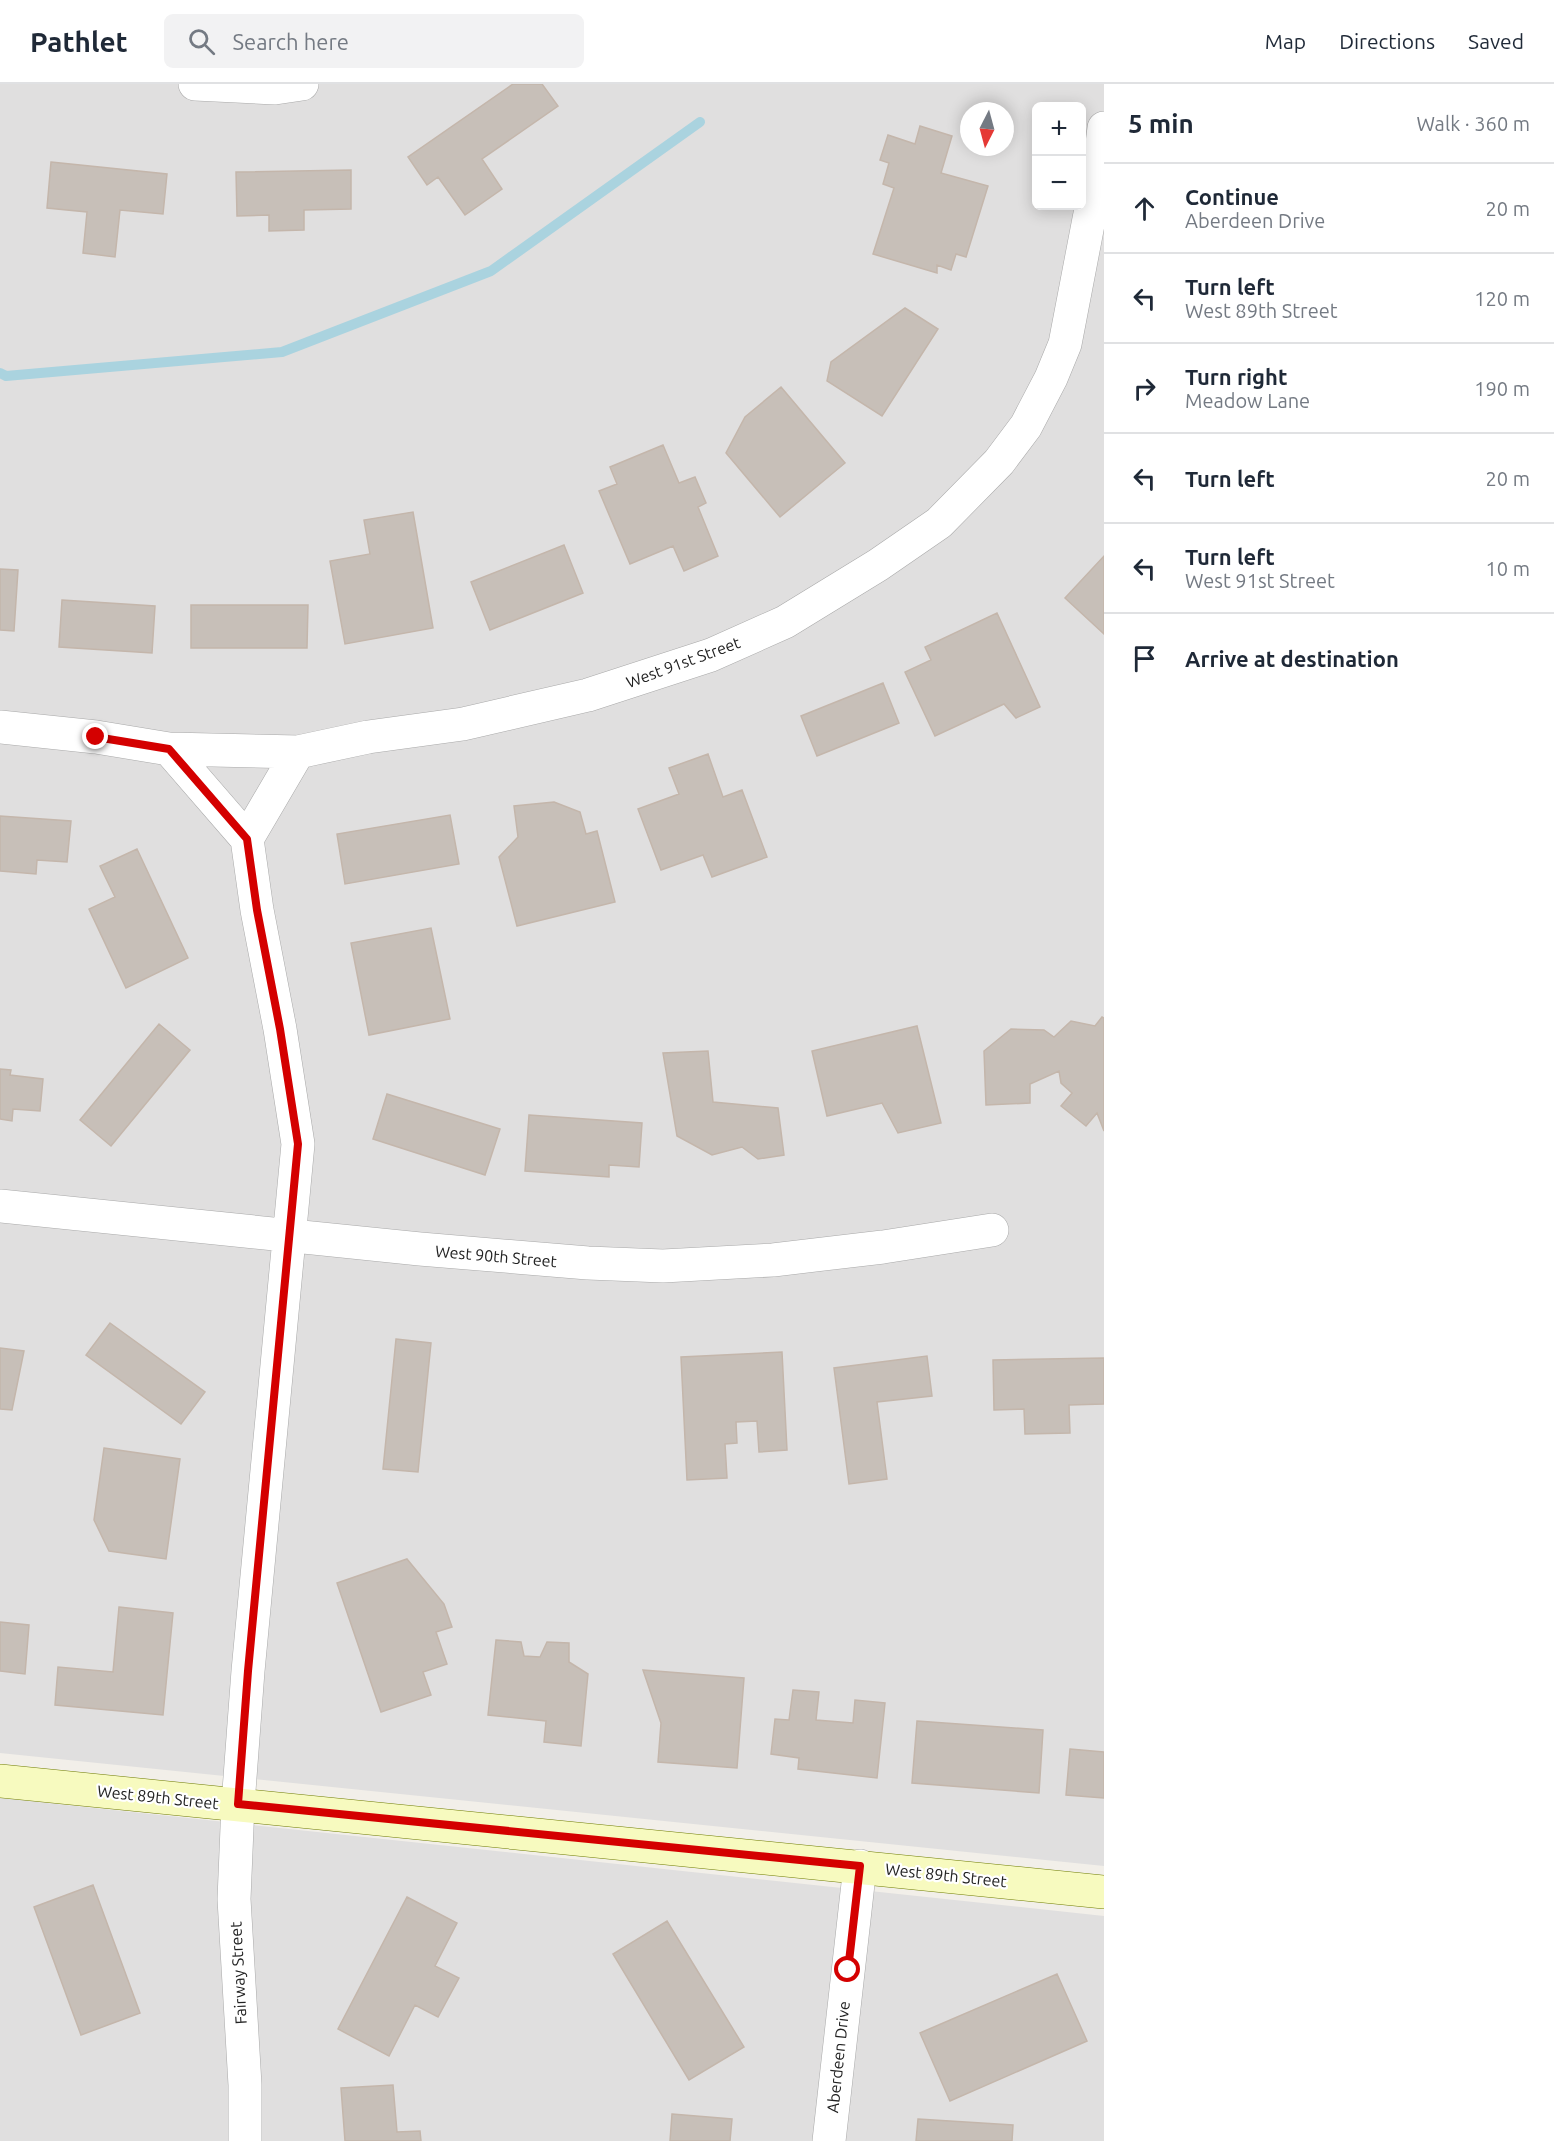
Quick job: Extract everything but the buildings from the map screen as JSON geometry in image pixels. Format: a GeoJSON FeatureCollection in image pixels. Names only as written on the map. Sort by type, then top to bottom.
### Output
{"type":"FeatureCollection","features":[{"type":"Feature","properties":{"kind":"street"},"geometry":{"type":"LineString","coordinates":[[195,84],[275,88],[302,84]]}},
{"type":"Feature","properties":{"kind":"street","name":"West 91st Street"},"geometry":{"type":"LineString","coordinates":[[0,726],[96,737],[169,749],[298,752],[368,737],[463,724],[588,695],[711,655],[785,622],[878,566],[939,523],[999,462],[1026,426],[1051,378],[1065,344],[1099,167],[1104,129]]}},
{"type":"Feature","properties":{"kind":"street"},"geometry":{"type":"LineString","coordinates":[[169,749],[247,839],[298,752]]}},
{"type":"Feature","properties":{"kind":"street","name":"Fairway Street"},"geometry":{"type":"LineString","coordinates":[[245,2141],[234,1899],[238,1804],[248,1671],[298,1144],[280,1029],[257,910],[247,839]]}},
{"type":"Feature","properties":{"kind":"street","name":"West 90th Street"},"geometry":{"type":"LineString","coordinates":[[0,1206],[290,1236],[588,1263],[663,1266],[772,1260],[883,1247],[992,1230]]}},
{"type":"Feature","properties":{"kind":"street","name":"West 89th Street"},"geometry":{"type":"LineString","coordinates":[[0,1781],[1104,1892]]}},
{"type":"Feature","properties":{"kind":"street","name":"Aberdeen Drive"},"geometry":{"type":"LineString","coordinates":[[829,2141],[860,1866]]}},
{"type":"Feature","properties":{"kind":"shaded area"},"geometry":{"type":"Polygon","coordinates":[[[0,84],[1104,84],[1104,1866],[0,1753],[0,84]]]}},
{"type":"Feature","properties":{"kind":"shaded area"},"geometry":{"type":"Polygon","coordinates":[[[0,1798],[1104,1916],[1104,2141],[0,2141],[0,1798]]]}},
{"type":"Feature","properties":{"kind":"waterway"},"geometry":{"type":"LineString","coordinates":[[0,373],[6,376],[282,352],[491,271],[700,122]]}},
{"type":"Feature","properties":{"kind":"route"},"geometry":{"type":"LineString","coordinates":[[96,737],[169,749],[247,839],[257,910],[280,1029],[298,1144],[248,1671],[238,1804],[860,1866],[848,1970]]}}]}
